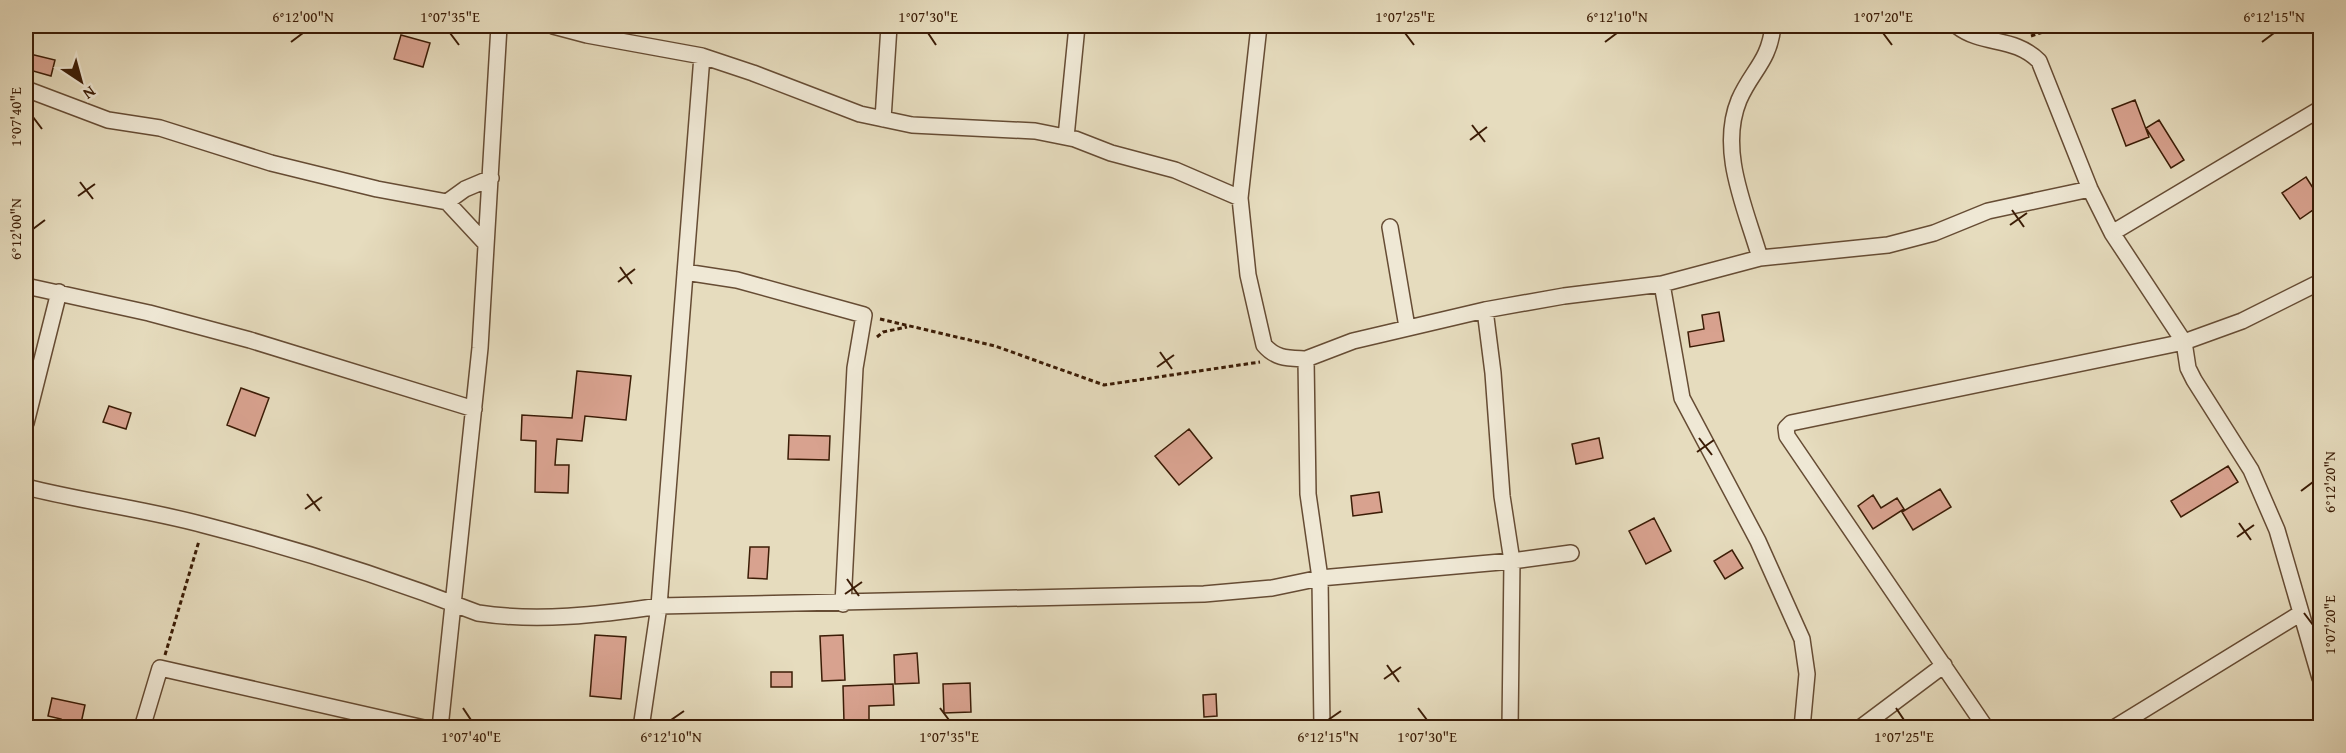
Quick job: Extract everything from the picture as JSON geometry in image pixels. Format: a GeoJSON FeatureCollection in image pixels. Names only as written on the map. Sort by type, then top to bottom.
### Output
{"type":"FeatureCollection","features":[{"type":"Feature","properties":{"kind":"street"},"geometry":{"type":"LineString","coordinates":[[440,728],[485,287],[499,26]]}},
{"type":"Feature","properties":{"kind":"street"},"geometry":{"type":"LineString","coordinates":[[553,26],[587,35],[702,56],[860,114],[883,119],[912,125],[1026,130],[1066,137],[1175,170],[1240,198]]}},
{"type":"Feature","properties":{"kind":"street"},"geometry":{"type":"LineString","coordinates":[[883,119],[889,26]]}},
{"type":"Feature","properties":{"kind":"street"},"geometry":{"type":"LineString","coordinates":[[1066,137],[1077,26]]}},
{"type":"Feature","properties":{"kind":"street"},"geometry":{"type":"LineString","coordinates":[[1259,26],[1240,198],[1248,275],[1259,333],[1271,353],[1280,357],[1306,359],[1353,341],[1407,327],[1564,296],[1662,284],[1760,258],[1888,245],[1934,232],[1988,211],[2090,189]]}},
{"type":"Feature","properties":{"kind":"street"},"geometry":{"type":"LineString","coordinates":[[1760,258],[1735,172],[1733,137],[1738,102],[1766,56],[1773,26]]}},
{"type":"Feature","properties":{"kind":"street"},"geometry":{"type":"LineString","coordinates":[[1957,26],[1991,41],[2012,43],[2027,49],[2039,61],[2090,189],[2112,233],[2184,342],[2188,368],[2194,380],[2251,470],[2277,530],[2320,678]]}},
{"type":"Feature","properties":{"kind":"street"},"geometry":{"type":"LineString","coordinates":[[641,728],[658,606],[702,56]]}},
{"type":"Feature","properties":{"kind":"street"},"geometry":{"type":"LineString","coordinates":[[26,89],[108,120],[160,128],[271,163],[377,189],[447,202],[486,244]]}},
{"type":"Feature","properties":{"kind":"street"},"geometry":{"type":"LineString","coordinates":[[2112,233],[2320,109]]}},
{"type":"Feature","properties":{"kind":"street"},"geometry":{"type":"LineString","coordinates":[[447,202],[465,189],[491,178]]}},
{"type":"Feature","properties":{"kind":"street"},"geometry":{"type":"LineString","coordinates":[[1390,227],[1407,327]]}},
{"type":"Feature","properties":{"kind":"street"},"geometry":{"type":"LineString","coordinates":[[686,272],[737,280],[864,315],[855,368],[843,604]]}},
{"type":"Feature","properties":{"kind":"street"},"geometry":{"type":"LineString","coordinates":[[1986,728],[1787,436],[1786,428],[1791,423],[2184,342],[2242,321],[2320,282]]}},
{"type":"Feature","properties":{"kind":"street"},"geometry":{"type":"LineString","coordinates":[[1662,284],[1682,398],[1758,541],[1802,639],[1807,674],[1802,728]]}},
{"type":"Feature","properties":{"kind":"street"},"geometry":{"type":"LineString","coordinates":[[26,286],[59,292],[250,340],[474,408]]}},
{"type":"Feature","properties":{"kind":"street"},"geometry":{"type":"LineString","coordinates":[[26,423],[59,292]]}},
{"type":"Feature","properties":{"kind":"street"},"geometry":{"type":"LineString","coordinates":[[1485,310],[1493,373],[1502,496],[1512,561],[1510,728]]}},
{"type":"Feature","properties":{"kind":"street"},"geometry":{"type":"LineString","coordinates":[[1306,359],[1307,486],[1320,578],[1322,728]]}},
{"type":"Feature","properties":{"kind":"street"},"geometry":{"type":"LineString","coordinates":[[26,488],[203,524],[292,548],[478,613],[503,617],[571,615],[658,606],[843,604],[1204,594],[1272,588],[1320,578],[1512,561],[1571,553]]}},
{"type":"Feature","properties":{"kind":"street"},"geometry":{"type":"LineString","coordinates":[[2114,728],[2301,613]]}},
{"type":"Feature","properties":{"kind":"street"},"geometry":{"type":"LineString","coordinates":[[1860,728],[1944,665]]}},
{"type":"Feature","properties":{"kind":"street"},"geometry":{"type":"LineString","coordinates":[[142,728],[160,668],[424,728]]}},
{"type":"Feature","properties":{"kind":"path"},"geometry":{"type":"LineString","coordinates":[[2012,43],[2061,26]]}},
{"type":"Feature","properties":{"kind":"path"},"geometry":{"type":"LineString","coordinates":[[864,315],[995,346],[1104,385],[1237,368],[1280,357]]}},
{"type":"Feature","properties":{"kind":"path"},"geometry":{"type":"LineString","coordinates":[[872,341],[883,332],[910,327]]}},
{"type":"Feature","properties":{"kind":"path"},"geometry":{"type":"LineString","coordinates":[[160,668],[203,524]]}},
{"type":"Feature","properties":{"kind":"building"},"geometry":{"type":"Polygon","coordinates":[[[401,35],[430,43],[423,67],[394,59],[401,35]]]}},
{"type":"Feature","properties":{"kind":"building"},"geometry":{"type":"Polygon","coordinates":[[[26,53],[55,60],[51,76],[26,69],[26,53]]]}},
{"type":"Feature","properties":{"kind":"building"},"geometry":{"type":"Polygon","coordinates":[[[2135,100],[2149,137],[2126,146],[2112,109],[2135,100]]]}},
{"type":"Feature","properties":{"kind":"building"},"geometry":{"type":"Polygon","coordinates":[[[2159,120],[2184,160],[2171,168],[2146,128],[2159,120]]]}},
{"type":"Feature","properties":{"kind":"building"},"geometry":{"type":"Polygon","coordinates":[[[2306,177],[2320,199],[2320,205],[2300,219],[2282,193],[2306,177]]]}},
{"type":"Feature","properties":{"kind":"building"},"geometry":{"type":"Polygon","coordinates":[[[1719,312],[1724,341],[1690,347],[1688,332],[1704,329],[1702,315],[1719,312]]]}},
{"type":"Feature","properties":{"kind":"building"},"geometry":{"type":"Polygon","coordinates":[[[577,371],[631,376],[626,420],[585,416],[582,441],[557,439],[555,465],[569,465],[568,493],[535,492],[536,441],[521,440],[522,415],[572,418],[577,371]]]}},
{"type":"Feature","properties":{"kind":"building"},"geometry":{"type":"Polygon","coordinates":[[[241,388],[269,398],[255,436],[227,425],[241,388]]]}},
{"type":"Feature","properties":{"kind":"building"},"geometry":{"type":"Polygon","coordinates":[[[109,406],[131,413],[126,429],[103,422],[109,406]]]}},
{"type":"Feature","properties":{"kind":"building"},"geometry":{"type":"Polygon","coordinates":[[[1189,429],[1212,458],[1179,485],[1155,456],[1189,429]]]}},
{"type":"Feature","properties":{"kind":"building"},"geometry":{"type":"Polygon","coordinates":[[[789,435],[830,436],[829,460],[788,459],[789,435]]]}},
{"type":"Feature","properties":{"kind":"building"},"geometry":{"type":"Polygon","coordinates":[[[1599,438],[1603,458],[1576,464],[1572,444],[1599,438]]]}},
{"type":"Feature","properties":{"kind":"building"},"geometry":{"type":"Polygon","coordinates":[[[2228,466],[2238,482],[2181,517],[2171,501],[2228,466]]]}},
{"type":"Feature","properties":{"kind":"building"},"geometry":{"type":"Polygon","coordinates":[[[1940,489],[1951,507],[1913,530],[1902,512],[1940,489]]]}},
{"type":"Feature","properties":{"kind":"building"},"geometry":{"type":"Polygon","coordinates":[[[1379,492],[1382,512],[1353,516],[1351,496],[1379,492]]]}},
{"type":"Feature","properties":{"kind":"building"},"geometry":{"type":"Polygon","coordinates":[[[1873,495],[1881,508],[1897,498],[1904,509],[1873,529],[1858,506],[1873,495]]]}},
{"type":"Feature","properties":{"kind":"building"},"geometry":{"type":"Polygon","coordinates":[[[1654,518],[1671,551],[1646,564],[1629,531],[1654,518]]]}},
{"type":"Feature","properties":{"kind":"building"},"geometry":{"type":"Polygon","coordinates":[[[750,547],[769,547],[767,579],[748,578],[750,547]]]}},
{"type":"Feature","properties":{"kind":"building"},"geometry":{"type":"Polygon","coordinates":[[[1732,550],[1743,568],[1725,579],[1714,561],[1732,550]]]}},
{"type":"Feature","properties":{"kind":"building"},"geometry":{"type":"Polygon","coordinates":[[[595,635],[626,637],[621,699],[590,696],[595,635]]]}},
{"type":"Feature","properties":{"kind":"building"},"geometry":{"type":"Polygon","coordinates":[[[843,635],[845,680],[822,681],[820,636],[843,635]]]}},
{"type":"Feature","properties":{"kind":"building"},"geometry":{"type":"Polygon","coordinates":[[[917,653],[919,683],[895,684],[894,655],[917,653]]]}},
{"type":"Feature","properties":{"kind":"building"},"geometry":{"type":"Polygon","coordinates":[[[771,672],[792,672],[792,687],[771,687],[771,672]]]}},
{"type":"Feature","properties":{"kind":"building"},"geometry":{"type":"Polygon","coordinates":[[[970,683],[971,712],[944,713],[943,684],[970,683]]]}},
{"type":"Feature","properties":{"kind":"building"},"geometry":{"type":"Polygon","coordinates":[[[893,684],[894,705],[869,706],[869,722],[844,722],[843,686],[893,684]]]}},
{"type":"Feature","properties":{"kind":"building"},"geometry":{"type":"Polygon","coordinates":[[[1216,694],[1217,716],[1204,717],[1203,695],[1216,694]]]}},
{"type":"Feature","properties":{"kind":"building"},"geometry":{"type":"Polygon","coordinates":[[[52,698],[85,705],[80,728],[59,728],[61,719],[48,716],[52,698]]]}}]}
